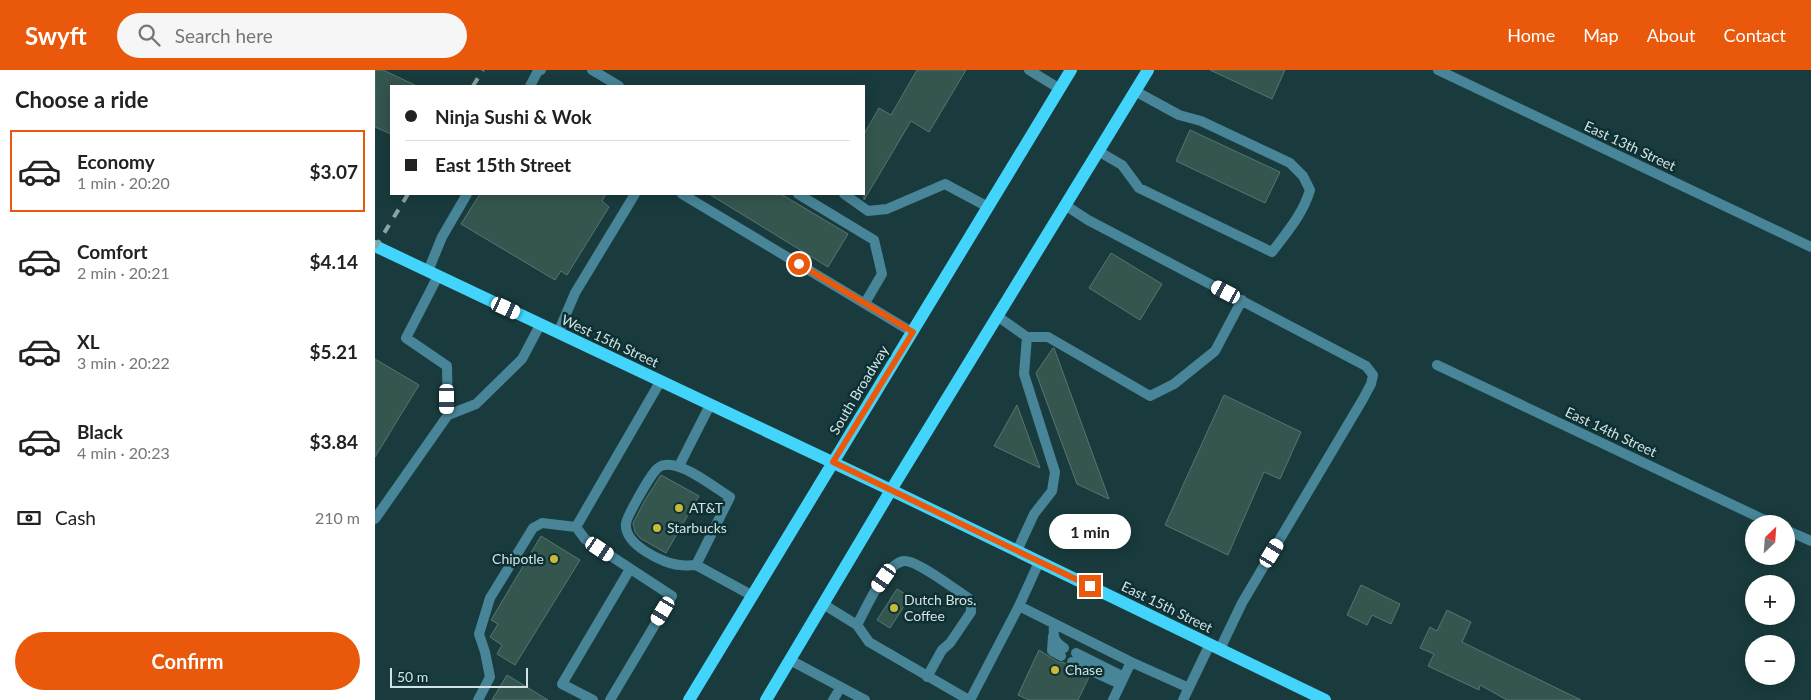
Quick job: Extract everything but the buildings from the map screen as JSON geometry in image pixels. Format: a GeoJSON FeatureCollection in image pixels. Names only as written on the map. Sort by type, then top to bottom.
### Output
{"type":"FeatureCollection","features":[{"type":"Feature","properties":{"kind":"main road","name":"South Broadway"},"geometry":{"type":"LineString","coordinates":[[689,700],[1071,70]]}},
{"type":"Feature","properties":{"kind":"main road"},"geometry":{"type":"LineString","coordinates":[[766,700],[891,490],[1148,70]]}},
{"type":"Feature","properties":{"kind":"main road","name":"West 15th Street"},"geometry":{"type":"LineString","coordinates":[[375,246],[833,462]]}},
{"type":"Feature","properties":{"kind":"main road","name":"East 15th Street"},"geometry":{"type":"LineString","coordinates":[[833,462],[1325,700]]}},
{"type":"Feature","properties":{"kind":"street"},"geometry":{"type":"LineString","coordinates":[[531,85],[541,70]]}},
{"type":"Feature","properties":{"kind":"street"},"geometry":{"type":"LineString","coordinates":[[592,70],[617,85]]}},
{"type":"Feature","properties":{"kind":"street"},"geometry":{"type":"LineString","coordinates":[[1029,70],[1060,89]]}},
{"type":"Feature","properties":{"kind":"street","name":"East 13th Street"},"geometry":{"type":"LineString","coordinates":[[1438,70],[1811,247]]}},
{"type":"Feature","properties":{"kind":"street"},"geometry":{"type":"LineString","coordinates":[[1098,151],[1122,165],[1139,188],[1272,252],[1306,205],[1310,190],[1303,176],[1290,162],[1201,121],[1179,114],[1135,91]]}},
{"type":"Feature","properties":{"kind":"street"},"geometry":{"type":"LineString","coordinates":[[845,195],[868,211],[887,209],[945,184],[988,207]]}},
{"type":"Feature","properties":{"kind":"street"},"geometry":{"type":"LineString","coordinates":[[447,415],[447,366],[406,338],[433,274],[442,237],[466,195]]}},
{"type":"Feature","properties":{"kind":"street"},"geometry":{"type":"LineString","coordinates":[[558,333],[575,293],[634,195]]}},
{"type":"Feature","properties":{"kind":"street"},"geometry":{"type":"LineString","coordinates":[[684,195],[913,332]]}},
{"type":"Feature","properties":{"kind":"street"},"geometry":{"type":"LineString","coordinates":[[800,195],[875,240],[882,274],[865,304]]}},
{"type":"Feature","properties":{"kind":"street"},"geometry":{"type":"LineString","coordinates":[[1065,205],[1088,220],[1367,366],[1373,375],[1371,384],[1363,399],[1183,700]]}},
{"type":"Feature","properties":{"kind":"street"},"geometry":{"type":"LineString","coordinates":[[997,316],[1027,337],[1047,337],[1150,396],[1174,384],[1215,351],[1242,300]]}},
{"type":"Feature","properties":{"kind":"street"},"geometry":{"type":"LineString","coordinates":[[375,519],[447,415],[476,404],[522,359],[540,325]]}},
{"type":"Feature","properties":{"kind":"street"},"geometry":{"type":"LineString","coordinates":[[1017,551],[1034,514],[1051,491],[1055,472],[1024,374],[1027,337]]}},
{"type":"Feature","properties":{"kind":"street","name":"East 14th Street"},"geometry":{"type":"LineString","coordinates":[[1437,365],[1754,515]]}},
{"type":"Feature","properties":{"kind":"street"},"geometry":{"type":"LineString","coordinates":[[576,527],[660,382]]}},
{"type":"Feature","properties":{"kind":"street"},"geometry":{"type":"LineString","coordinates":[[679,466],[710,405]]}},
{"type":"Feature","properties":{"kind":"street"},"geometry":{"type":"LineString","coordinates":[[696,565],[730,498],[679,466],[665,465],[656,469],[625,524],[627,534],[633,544],[659,558],[679,565],[696,565],[753,596]]}},
{"type":"Feature","properties":{"kind":"street"},"geometry":{"type":"LineString","coordinates":[[478,700],[489,676],[485,652],[479,634],[490,598],[533,528],[542,523],[576,527],[585,539],[672,596],[610,700]]}},
{"type":"Feature","properties":{"kind":"street"},"geometry":{"type":"LineString","coordinates":[[1795,534],[1811,542]]}},
{"type":"Feature","properties":{"kind":"street"},"geometry":{"type":"LineString","coordinates":[[857,625],[876,590],[892,567],[905,561],[919,566],[968,598],[971,612],[942,650],[927,677]]}},
{"type":"Feature","properties":{"kind":"street"},"geometry":{"type":"LineString","coordinates":[[823,604],[857,625],[869,642],[970,700],[1019,606],[1039,562]]}},
{"type":"Feature","properties":{"kind":"street"},"geometry":{"type":"LineString","coordinates":[[593,700],[562,684],[630,569]]}},
{"type":"Feature","properties":{"kind":"street"},"geometry":{"type":"LineString","coordinates":[[1019,606],[1131,662],[1189,688]]}},
{"type":"Feature","properties":{"kind":"street"},"geometry":{"type":"LineString","coordinates":[[1054,624],[1053,636],[1062,652]]}},
{"type":"Feature","properties":{"kind":"street"},"geometry":{"type":"LineString","coordinates":[[1074,657],[1122,680]]}},
{"type":"Feature","properties":{"kind":"street"},"geometry":{"type":"LineString","coordinates":[[790,660],[865,700]]}},
{"type":"Feature","properties":{"kind":"street"},"geometry":{"type":"LineString","coordinates":[[1113,700],[1131,662]]}},
{"type":"Feature","properties":{"kind":"street"},"geometry":{"type":"LineString","coordinates":[[833,700],[841,687]]}},
{"type":"Feature","properties":{"kind":"railway"},"geometry":{"type":"LineString","coordinates":[[474,85],[483,70]]}},
{"type":"Feature","properties":{"kind":"railway"},"geometry":{"type":"LineString","coordinates":[[375,248],[407,195]]}},
{"type":"Feature","properties":{"kind":"place","name":"AT&T"},"geometry":{"type":"Point","coordinates":[679,508]}},
{"type":"Feature","properties":{"kind":"place","name":"Starbucks"},"geometry":{"type":"Point","coordinates":[657,528]}},
{"type":"Feature","properties":{"kind":"place","name":"Chipotle"},"geometry":{"type":"Point","coordinates":[554,559]}},
{"type":"Feature","properties":{"kind":"place","name":"Dutch Bros. Coffee"},"geometry":{"type":"Point","coordinates":[894,608]}},
{"type":"Feature","properties":{"kind":"place","name":"Chase"},"geometry":{"type":"Point","coordinates":[1055,670]}},
{"type":"Feature","properties":{"kind":"route"},"geometry":{"type":"LineString","coordinates":[[799,264],[913,332],[833,462],[1090,586]]}}]}
